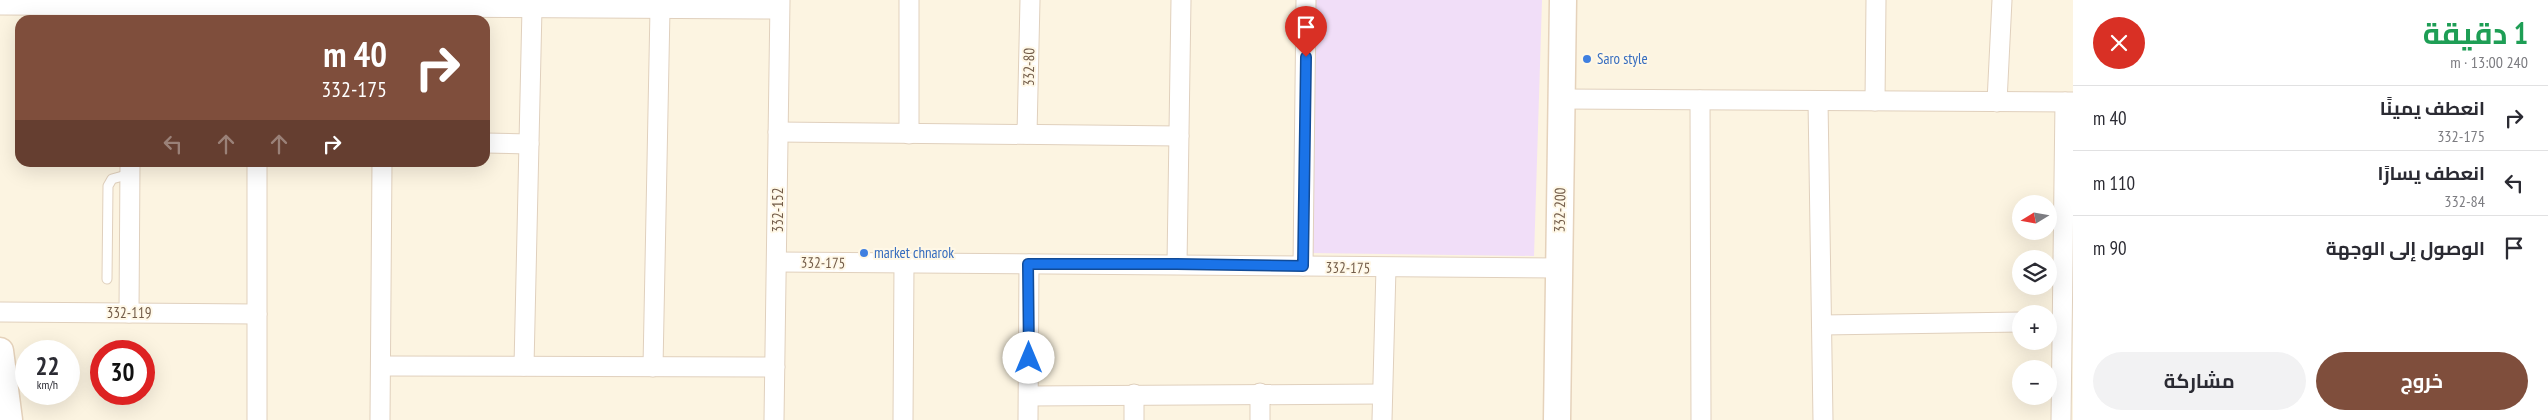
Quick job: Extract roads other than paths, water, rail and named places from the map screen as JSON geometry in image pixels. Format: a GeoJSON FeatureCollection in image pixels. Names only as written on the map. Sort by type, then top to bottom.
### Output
{"type":"FeatureCollection","features":[{"type":"Feature","properties":{"kind":"street"},"geometry":{"type":"LineString","coordinates":[[909,0],[909,134]]}},
{"type":"Feature","properties":{"kind":"street","name":"332-80"},"geometry":{"type":"LineString","coordinates":[[1027,134],[1030,0]]}},
{"type":"Feature","properties":{"kind":"street"},"geometry":{"type":"LineString","coordinates":[[1177,264],[1181,0]]}},
{"type":"Feature","properties":{"kind":"street"},"geometry":{"type":"LineString","coordinates":[[1303,266],[1306,0]]}},
{"type":"Feature","properties":{"kind":"street","name":"332-200"},"geometry":{"type":"LineString","coordinates":[[1558,420],[1558,268],[1563,0]]}},
{"type":"Feature","properties":{"kind":"street"},"geometry":{"type":"LineString","coordinates":[[1876,0],[1876,101]]}},
{"type":"Feature","properties":{"kind":"street"},"geometry":{"type":"LineString","coordinates":[[1997,102],[2002,0]]}},
{"type":"Feature","properties":{"kind":"street"},"geometry":{"type":"LineString","coordinates":[[0,5],[131,13],[256,13],[288,3],[660,9],[779,5]]}},
{"type":"Feature","properties":{"kind":"street","name":"332-152"},"geometry":{"type":"LineString","coordinates":[[774,420],[779,5]]}},
{"type":"Feature","properties":{"kind":"street"},"geometry":{"type":"LineString","coordinates":[[524,366],[532,8]]}},
{"type":"Feature","properties":{"kind":"street"},"geometry":{"type":"LineString","coordinates":[[653,366],[660,9]]}},
{"type":"Feature","properties":{"kind":"street"},"geometry":{"type":"LineString","coordinates":[[1562,99],[2069,102],[2056,305]]}},
{"type":"Feature","properties":{"kind":"street"},"geometry":{"type":"LineString","coordinates":[[1700,100],[1701,420]]}},
{"type":"Feature","properties":{"kind":"street"},"geometry":{"type":"LineString","coordinates":[[1818,101],[1823,420]]}},
{"type":"Feature","properties":{"kind":"street"},"geometry":{"type":"LineString","coordinates":[[778,132],[1179,136]]}},
{"type":"Feature","properties":{"kind":"street"},"geometry":{"type":"LineString","coordinates":[[490,143],[529,144]]}},
{"type":"Feature","properties":{"kind":"street"},"geometry":{"type":"LineString","coordinates":[[257,167],[257,420]]}},
{"type":"Feature","properties":{"kind":"street"},"geometry":{"type":"LineString","coordinates":[[380,420],[382,167]]}},
{"type":"Feature","properties":{"kind":"street"},"geometry":{"type":"LineString","coordinates":[[130,168],[130,313]]}},
{"type":"Feature","properties":{"kind":"street","name":"332-175"},"geometry":{"type":"LineString","coordinates":[[777,262],[1558,268]]}},
{"type":"Feature","properties":{"kind":"street"},"geometry":{"type":"LineString","coordinates":[[903,420],[904,264]]}},
{"type":"Feature","properties":{"kind":"street"},"geometry":{"type":"LineString","coordinates":[[1028,264],[1028,420]]}},
{"type":"Feature","properties":{"kind":"street"},"geometry":{"type":"LineString","coordinates":[[1382,420],[1386,268]]}},
{"type":"Feature","properties":{"kind":"street","name":"332-119"},"geometry":{"type":"LineString","coordinates":[[0,312],[257,314]]}},
{"type":"Feature","properties":{"kind":"street"},"geometry":{"type":"LineString","coordinates":[[1822,325],[2012,322]]}},
{"type":"Feature","properties":{"kind":"street"},"geometry":{"type":"LineString","coordinates":[[2057,350],[2061,420]]}},
{"type":"Feature","properties":{"kind":"street"},"geometry":{"type":"LineString","coordinates":[[0,351],[9,420]]}},
{"type":"Feature","properties":{"kind":"street"},"geometry":{"type":"LineString","coordinates":[[381,366],[775,367]]}},
{"type":"Feature","properties":{"kind":"street"},"geometry":{"type":"LineString","coordinates":[[1029,396],[1260,393],[1382,394]]}},
{"type":"Feature","properties":{"kind":"street"},"geometry":{"type":"LineString","coordinates":[[1260,393],[1260,420]]}},
{"type":"Feature","properties":{"kind":"street"},"geometry":{"type":"LineString","coordinates":[[1134,394],[1134,420]]}},
{"type":"Feature","properties":{"kind":"lane"},"geometry":{"type":"LineString","coordinates":[[106,279],[108,186],[112,180],[130,168]]}},
{"type":"Feature","properties":{"kind":"place","name":"Saro style"},"geometry":{"type":"Point","coordinates":[1587,59]}},
{"type":"Feature","properties":{"kind":"place","name":"market chnarok"},"geometry":{"type":"Point","coordinates":[864,253]}}]}
